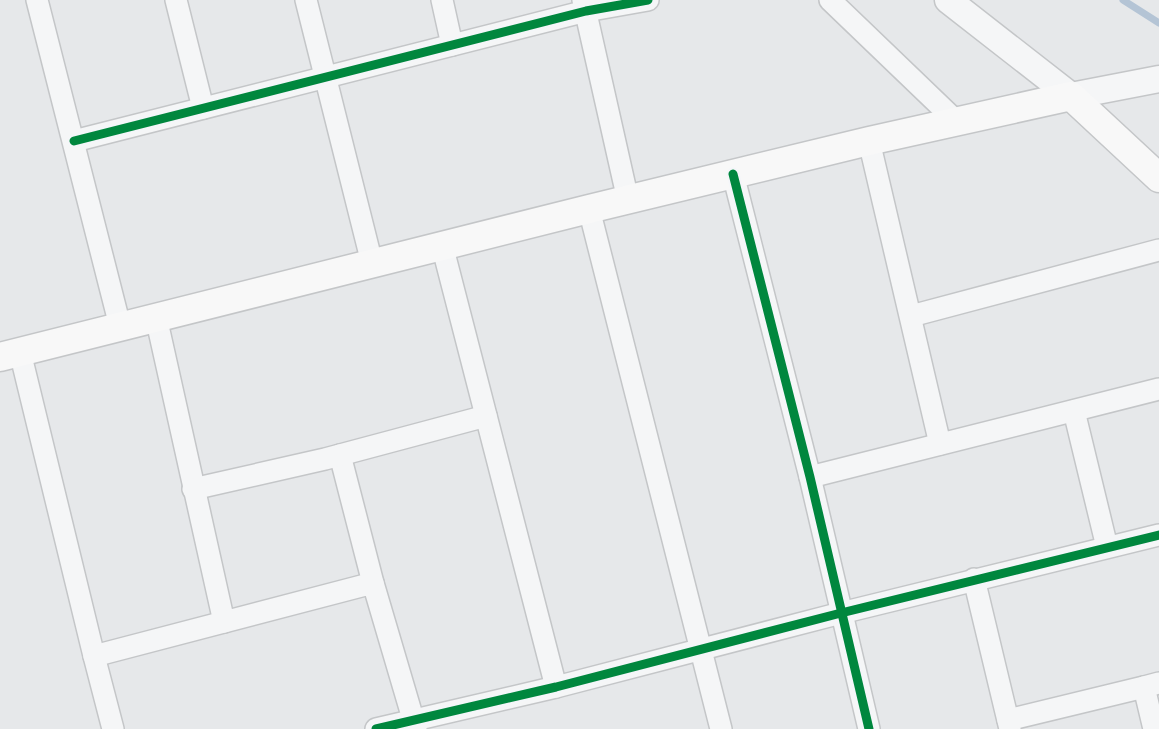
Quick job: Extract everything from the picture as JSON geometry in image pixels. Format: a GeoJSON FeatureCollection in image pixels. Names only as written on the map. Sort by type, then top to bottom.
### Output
{"type":"FeatureCollection","features":[{"type":"Feature","properties":{"kind":"main road"},"geometry":{"type":"LineString","coordinates":[[10,355],[589,209],[869,141],[1071,96],[1159,178]]}},
{"type":"Feature","properties":{"kind":"street"},"geometry":{"type":"LineString","coordinates":[[37,0],[120,326]]}},
{"type":"Feature","properties":{"kind":"street"},"geometry":{"type":"LineString","coordinates":[[176,0],[203,108]]}},
{"type":"Feature","properties":{"kind":"street"},"geometry":{"type":"LineString","coordinates":[[306,0],[372,263]]}},
{"type":"Feature","properties":{"kind":"street"},"geometry":{"type":"LineString","coordinates":[[442,0],[452,45]]}},
{"type":"Feature","properties":{"kind":"street"},"geometry":{"type":"LineString","coordinates":[[74,141],[452,45],[585,6],[648,0]]}},
{"type":"Feature","properties":{"kind":"street"},"geometry":{"type":"LineString","coordinates":[[830,0],[957,122]]}},
{"type":"Feature","properties":{"kind":"street"},"geometry":{"type":"LineString","coordinates":[[948,0],[1071,96],[1159,79]]}},
{"type":"Feature","properties":{"kind":"street"},"geometry":{"type":"LineString","coordinates":[[585,6],[628,200]]}},
{"type":"Feature","properties":{"kind":"street"},"geometry":{"type":"LineString","coordinates":[[869,141],[940,444]]}},
{"type":"Feature","properties":{"kind":"street"},"geometry":{"type":"LineString","coordinates":[[733,174],[810,477],[869,729]]}},
{"type":"Feature","properties":{"kind":"street"},"geometry":{"type":"LineString","coordinates":[[589,209],[721,729]]}},
{"type":"Feature","properties":{"kind":"street"},"geometry":{"type":"LineString","coordinates":[[442,245],[556,687]]}},
{"type":"Feature","properties":{"kind":"street"},"geometry":{"type":"LineString","coordinates":[[911,316],[1159,250]]}},
{"type":"Feature","properties":{"kind":"street"},"geometry":{"type":"LineString","coordinates":[[156,317],[224,622]]}},
{"type":"Feature","properties":{"kind":"street"},"geometry":{"type":"LineString","coordinates":[[10,355],[114,729]]}},
{"type":"Feature","properties":{"kind":"street"},"geometry":{"type":"LineString","coordinates":[[810,477],[1159,389]]}},
{"type":"Feature","properties":{"kind":"street"},"geometry":{"type":"LineString","coordinates":[[1074,411],[1107,547]]}},
{"type":"Feature","properties":{"kind":"street"},"geometry":{"type":"LineString","coordinates":[[193,489],[340,455],[486,416]]}},
{"type":"Feature","properties":{"kind":"street"},"geometry":{"type":"LineString","coordinates":[[340,455],[373,583],[415,724]]}},
{"type":"Feature","properties":{"kind":"street"},"geometry":{"type":"LineString","coordinates":[[376,729],[415,724],[974,579],[1159,535]]}},
{"type":"Feature","properties":{"kind":"street"},"geometry":{"type":"LineString","coordinates":[[974,579],[1009,724],[1151,685],[1154,729]]}},
{"type":"Feature","properties":{"kind":"street"},"geometry":{"type":"LineString","coordinates":[[94,656],[373,583]]}},
{"type":"Feature","properties":{"kind":"waterway"},"geometry":{"type":"LineString","coordinates":[[1123,0],[1159,23]]}},
{"type":"Feature","properties":{"kind":"cycle path"},"geometry":{"type":"LineString","coordinates":[[74,141],[586,11],[648,0]]}},
{"type":"Feature","properties":{"kind":"cycle path"},"geometry":{"type":"LineString","coordinates":[[733,174],[810,477],[869,729]]}},
{"type":"Feature","properties":{"kind":"cycle path"},"geometry":{"type":"LineString","coordinates":[[376,729],[556,687],[1159,535]]}}]}
